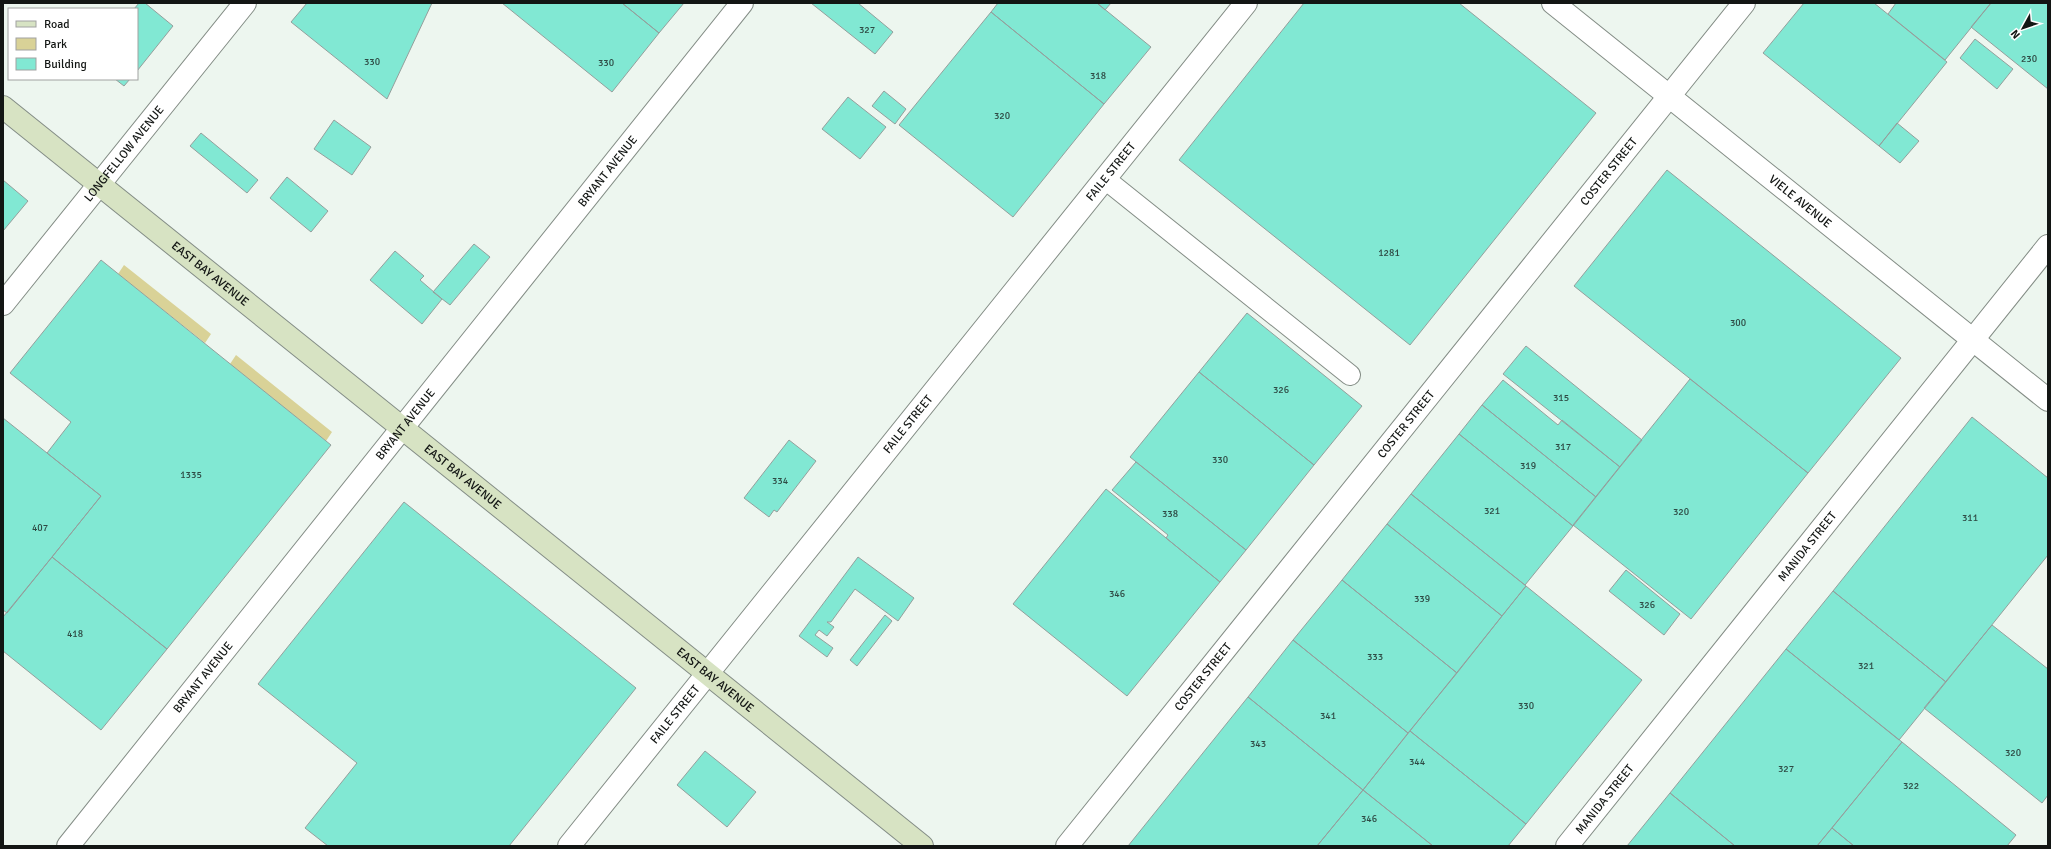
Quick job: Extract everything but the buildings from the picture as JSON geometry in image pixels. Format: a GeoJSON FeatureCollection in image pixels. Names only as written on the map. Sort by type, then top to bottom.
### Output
{"type":"FeatureCollection","features":[{"type":"Feature","properties":{"kind":"main road","name":"EAST BAY AVENUE"},"geometry":{"type":"LineString","coordinates":[[3,108],[922,846]]}},
{"type":"Feature","properties":{"kind":"street","name":"LONGFELLOW AVENUE"},"geometry":{"type":"LineString","coordinates":[[3,304],[245,3]]}},
{"type":"Feature","properties":{"kind":"street","name":"BRYANT AVENUE"},"geometry":{"type":"LineString","coordinates":[[68,846],[742,3]]}},
{"type":"Feature","properties":{"kind":"street","name":"FAILE STREET"},"geometry":{"type":"LineString","coordinates":[[569,846],[1246,3]]}},
{"type":"Feature","properties":{"kind":"street","name":"VIELE AVENUE"},"geometry":{"type":"LineString","coordinates":[[1552,3],[2048,400]]}},
{"type":"Feature","properties":{"kind":"street","name":"COSTER STREET"},"geometry":{"type":"LineString","coordinates":[[1067,846],[1744,3]]}},
{"type":"Feature","properties":{"kind":"street","name":"MANIDA STREET"},"geometry":{"type":"LineString","coordinates":[[1567,846],[2048,246]]}},
{"type":"Feature","properties":{"kind":"lane"},"geometry":{"type":"LineString","coordinates":[[1105,179],[1350,375]]}},
{"type":"Feature","properties":{"kind":"green space"},"geometry":{"type":"Polygon","coordinates":[[[124,265],[211,334],[205,343],[118,274],[124,265]]]}},
{"type":"Feature","properties":{"kind":"green space"},"geometry":{"type":"Polygon","coordinates":[[[236,355],[332,432],[326,441],[230,364],[236,355]]]}}]}
